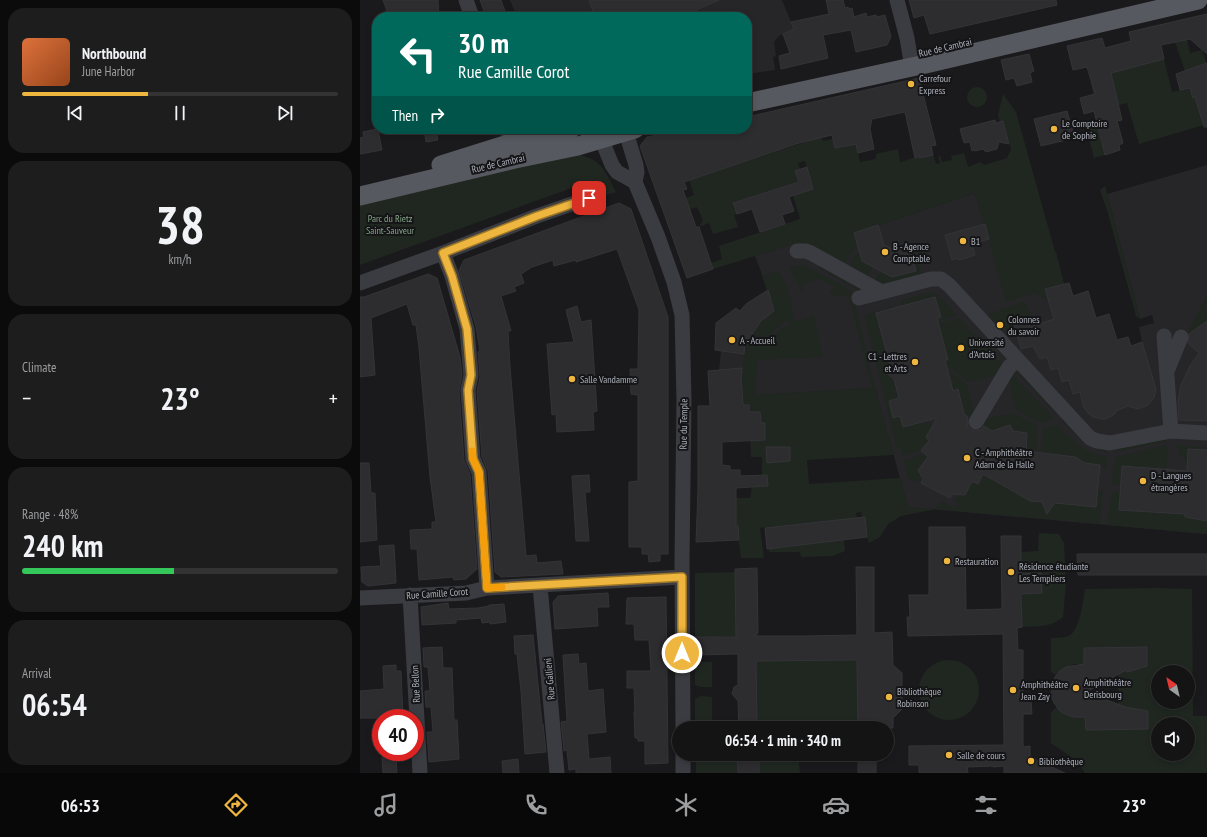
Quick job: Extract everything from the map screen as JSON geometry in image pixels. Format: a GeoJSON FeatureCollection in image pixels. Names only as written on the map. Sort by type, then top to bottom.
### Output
{"type":"FeatureCollection","features":[{"type":"Feature","properties":{"kind":"main road","name":"Rue de Cambrai"},"geometry":{"type":"LineString","coordinates":[[752,102],[833,83],[1143,0]]}},
{"type":"Feature","properties":{"kind":"main road","name":"Rue de Cambrai"},"geometry":{"type":"LineString","coordinates":[[752,90],[911,61],[1198,0]]}},
{"type":"Feature","properties":{"kind":"main road","name":"Rue de Cambrai"},"geometry":{"type":"LineString","coordinates":[[360,183],[438,166],[511,144],[551,134]]}},
{"type":"Feature","properties":{"kind":"main road","name":"Rue de Cambrai"},"geometry":{"type":"LineString","coordinates":[[360,196],[511,144],[564,149],[601,134]]}},
{"type":"Feature","properties":{"kind":"street"},"geometry":{"type":"LineString","coordinates":[[466,0],[470,12]]}},
{"type":"Feature","properties":{"kind":"street"},"geometry":{"type":"LineString","coordinates":[[897,0],[911,61]]}},
{"type":"Feature","properties":{"kind":"street"},"geometry":{"type":"LineString","coordinates":[[603,134],[612,165],[617,172],[635,182]]}},
{"type":"Feature","properties":{"kind":"street","name":"Rue du Temple"},"geometry":{"type":"LineString","coordinates":[[629,134],[637,172],[635,182],[653,224],[671,274],[682,315],[684,400],[682,577],[683,721]]}},
{"type":"Feature","properties":{"kind":"street"},"geometry":{"type":"LineString","coordinates":[[360,283],[443,253],[537,216],[589,198]]}},
{"type":"Feature","properties":{"kind":"street"},"geometry":{"type":"LineString","coordinates":[[797,251],[806,251],[811,253],[882,292]]}},
{"type":"Feature","properties":{"kind":"street"},"geometry":{"type":"LineString","coordinates":[[443,253],[452,276],[467,329],[471,375],[468,390],[473,459],[479,472],[487,588]]}},
{"type":"Feature","properties":{"kind":"street"},"geometry":{"type":"LineString","coordinates":[[859,298],[928,280],[941,279],[949,285],[1090,438],[1097,441],[1110,443],[1171,431],[1207,433]]}},
{"type":"Feature","properties":{"kind":"street"},"geometry":{"type":"LineString","coordinates":[[1164,336],[1171,431]]}},
{"type":"Feature","properties":{"kind":"street"},"geometry":{"type":"LineString","coordinates":[[1166,372],[1181,337]]}},
{"type":"Feature","properties":{"kind":"street"},"geometry":{"type":"LineString","coordinates":[[976,422],[1009,367],[1018,360]]}},
{"type":"Feature","properties":{"kind":"street","name":"Rue Camille Corot"},"geometry":{"type":"LineString","coordinates":[[360,598],[466,593],[487,588],[540,586],[575,582],[682,577]]}},
{"type":"Feature","properties":{"kind":"street","name":"Rue Gallieni"},"geometry":{"type":"LineString","coordinates":[[540,586],[557,773]]}},
{"type":"Feature","properties":{"kind":"street","name":"Rue Bellon"},"geometry":{"type":"LineString","coordinates":[[410,595],[420,773]]}},
{"type":"Feature","properties":{"kind":"street"},"geometry":{"type":"LineString","coordinates":[[683,761],[683,773]]}},
{"type":"Feature","properties":{"kind":"shaded area"},"geometry":{"type":"Polygon","coordinates":[[[510,0],[782,0],[794,29],[779,36],[774,42],[776,56],[773,57],[775,70],[752,73],[752,12],[515,12],[510,0]]]}},
{"type":"Feature","properties":{"kind":"shaded area","name":"Université d'Artois"},"geometry":{"type":"Polygon","coordinates":[[[1207,165],[1207,534],[908,507],[875,388],[709,398],[710,391],[708,371],[719,370],[721,351],[740,311],[746,304],[768,290],[755,256],[821,235],[854,233],[975,193],[997,266],[1056,252],[1064,284],[1069,283],[1073,296],[1088,291],[1096,318],[1117,340],[1128,337],[1131,346],[1142,342],[1139,327],[1154,323],[1152,315],[1140,319],[1107,194],[1207,165]]]}},
{"type":"Feature","properties":{"kind":"green space"},"geometry":{"type":"Polygon","coordinates":[[[1187,39],[1190,53],[1202,50],[1207,65],[1185,71],[1175,42],[1187,39]]]}},
{"type":"Feature","properties":{"kind":"green space"},"geometry":{"type":"Polygon","coordinates":[[[1164,59],[1172,92],[1190,88],[1195,97],[1204,125],[1139,144],[1127,103],[1098,110],[1091,84],[1112,78],[1110,72],[1164,59]]]}},
{"type":"Feature","properties":{"kind":"green space"},"geometry":{"type":"Polygon","coordinates":[[[977,87],[984,90],[987,97],[984,104],[977,107],[970,104],[967,97],[970,90],[977,87]]]}},
{"type":"Feature","properties":{"kind":"green space"},"geometry":{"type":"Polygon","coordinates":[[[1003,94],[1016,112],[1064,284],[1045,289],[1049,302],[1035,293],[1006,302],[975,193],[854,233],[859,248],[853,250],[845,264],[812,245],[794,244],[713,269],[711,263],[722,259],[719,246],[800,219],[793,196],[813,189],[805,161],[798,163],[800,169],[795,171],[799,182],[735,202],[733,208],[737,214],[734,215],[738,227],[713,234],[709,223],[699,227],[703,220],[697,207],[687,210],[683,199],[694,195],[689,180],[821,137],[823,141],[833,139],[835,148],[856,144],[860,162],[876,159],[876,154],[898,149],[900,162],[920,156],[921,158],[933,155],[936,164],[940,163],[938,156],[940,156],[942,162],[952,160],[951,156],[964,153],[968,167],[980,162],[984,165],[1007,158],[1011,149],[1003,121],[1000,122],[998,115],[1003,94]]]}},
{"type":"Feature","properties":{"kind":"green space"},"geometry":{"type":"Polygon","coordinates":[[[1097,125],[1105,155],[1094,158],[1086,127],[1097,125]]]}},
{"type":"Feature","properties":{"kind":"green space","name":"Parc du Rietz Saint-Sauveur"},"geometry":{"type":"Polygon","coordinates":[[[579,155],[587,157],[598,163],[606,173],[616,192],[600,197],[597,190],[591,191],[588,182],[360,265],[360,202],[454,180],[579,155]]]}},
{"type":"Feature","properties":{"kind":"green space"},"geometry":{"type":"Polygon","coordinates":[[[1105,186],[1140,319],[1136,316],[1107,210],[1100,190],[1105,186]]]}},
{"type":"Feature","properties":{"kind":"green space"},"geometry":{"type":"Polygon","coordinates":[[[914,247],[922,277],[888,285],[875,280],[881,271],[890,277],[892,274],[896,276],[916,271],[910,248],[914,247]]]}},
{"type":"Feature","properties":{"kind":"green space"},"geometry":{"type":"Polygon","coordinates":[[[860,253],[864,262],[873,267],[867,277],[849,267],[855,255],[860,253]]]}},
{"type":"Feature","properties":{"kind":"green space"},"geometry":{"type":"Polygon","coordinates":[[[800,265],[807,267],[852,291],[875,388],[894,455],[807,460],[809,484],[900,478],[908,507],[936,509],[901,516],[888,524],[880,537],[869,543],[865,517],[862,517],[861,512],[856,513],[857,518],[760,528],[764,558],[741,558],[737,526],[733,527],[736,498],[750,498],[752,487],[768,486],[767,476],[762,477],[762,457],[751,457],[750,438],[765,438],[765,423],[761,423],[760,412],[749,412],[733,406],[743,396],[741,376],[745,344],[761,321],[774,311],[762,276],[779,271],[787,286],[795,322],[814,315],[823,357],[758,360],[755,395],[872,388],[848,294],[837,297],[830,293],[834,286],[821,279],[804,283],[802,293],[789,267],[800,265]],[[788,320],[772,332],[773,335],[790,323],[788,320]],[[766,447],[766,456],[777,456],[778,462],[790,461],[790,447],[766,447]]]}},
{"type":"Feature","properties":{"kind":"green space"},"geometry":{"type":"Polygon","coordinates":[[[821,265],[863,288],[861,292],[819,268],[821,265]]]}},
{"type":"Feature","properties":{"kind":"green space"},"geometry":{"type":"Polygon","coordinates":[[[931,292],[932,294],[938,294],[957,316],[942,320],[935,297],[902,306],[901,300],[931,292]]]}},
{"type":"Feature","properties":{"kind":"green space"},"geometry":{"type":"Polygon","coordinates":[[[1207,295],[1207,321],[1184,339],[1207,295]]]}},
{"type":"Feature","properties":{"kind":"green space"},"geometry":{"type":"Polygon","coordinates":[[[1024,302],[1027,305],[1032,321],[1029,322],[1028,320],[1014,324],[1014,327],[1001,331],[987,317],[989,314],[1024,302]]]}},
{"type":"Feature","properties":{"kind":"green space"},"geometry":{"type":"Polygon","coordinates":[[[892,306],[892,308],[876,313],[890,366],[887,369],[887,372],[890,376],[919,392],[889,401],[893,417],[900,416],[903,427],[927,421],[933,425],[926,437],[929,441],[921,450],[903,456],[901,449],[896,445],[864,315],[892,306]]]}},
{"type":"Feature","properties":{"kind":"green space"},"geometry":{"type":"Polygon","coordinates":[[[959,318],[1002,364],[995,376],[968,382],[947,366],[945,360],[948,359],[938,324],[959,318]]]}},
{"type":"Feature","properties":{"kind":"green space"},"geometry":{"type":"Polygon","coordinates":[[[1016,369],[1060,415],[1058,416],[1014,370],[1016,369]]]}},
{"type":"Feature","properties":{"kind":"green space"},"geometry":{"type":"Polygon","coordinates":[[[948,370],[967,385],[975,414],[970,422],[964,419],[957,389],[950,392],[946,377],[949,376],[948,370]]]}},
{"type":"Feature","properties":{"kind":"green space"},"geometry":{"type":"Polygon","coordinates":[[[1013,375],[1054,418],[1050,421],[1040,422],[1029,418],[1015,409],[1008,379],[1013,375]]]}},
{"type":"Feature","properties":{"kind":"green space"},"geometry":{"type":"Polygon","coordinates":[[[1013,413],[1038,426],[1036,454],[1025,453],[1027,433],[1013,433],[1010,425],[994,431],[997,438],[980,427],[985,419],[1013,413]]]}},
{"type":"Feature","properties":{"kind":"green space"},"geometry":{"type":"Polygon","coordinates":[[[1062,418],[1107,450],[1107,452],[1092,448],[1086,444],[1071,430],[1061,419],[1062,418]]]}},
{"type":"Feature","properties":{"kind":"green space"},"geometry":{"type":"Polygon","coordinates":[[[1057,424],[1074,441],[1085,449],[1098,455],[1107,456],[1106,469],[1101,465],[1085,463],[1075,457],[1041,453],[1043,427],[1051,427],[1057,424]]]}},
{"type":"Feature","properties":{"kind":"green space"},"geometry":{"type":"Polygon","coordinates":[[[1165,438],[1166,441],[1115,452],[1115,449],[1165,438]]]}},
{"type":"Feature","properties":{"kind":"green space"},"geometry":{"type":"Polygon","coordinates":[[[1166,445],[1169,458],[1167,459],[1166,469],[1122,466],[1120,484],[1112,485],[1115,457],[1166,445]]]}},
{"type":"Feature","properties":{"kind":"green space"},"geometry":{"type":"Polygon","coordinates":[[[1177,445],[1207,447],[1207,450],[1187,464],[1183,455],[1180,456],[1177,445]]]}},
{"type":"Feature","properties":{"kind":"green space"},"geometry":{"type":"Polygon","coordinates":[[[925,453],[929,457],[918,470],[923,479],[921,483],[916,480],[914,482],[908,478],[904,460],[925,453]]]}},
{"type":"Feature","properties":{"kind":"green space"},"geometry":{"type":"Polygon","coordinates":[[[984,473],[1044,502],[1050,508],[1053,506],[1053,503],[1096,507],[1098,490],[1103,491],[1100,524],[936,509],[939,502],[942,501],[954,508],[959,504],[953,501],[957,499],[957,495],[965,495],[972,481],[978,484],[984,473]]]}},
{"type":"Feature","properties":{"kind":"green space"},"geometry":{"type":"Polygon","coordinates":[[[1112,491],[1120,492],[1119,510],[1163,513],[1186,508],[1185,517],[1207,521],[1207,534],[1107,525],[1112,491]]]}},
{"type":"Feature","properties":{"kind":"green space"},"geometry":{"type":"Polygon","coordinates":[[[1039,533],[1059,534],[1064,543],[1066,583],[1063,617],[1049,625],[1022,627],[1021,552],[1038,551],[1039,533]]]}},
{"type":"Feature","properties":{"kind":"green space"},"geometry":{"type":"Polygon","coordinates":[[[844,540],[845,551],[833,556],[801,557],[800,552],[769,552],[769,549],[844,540]]]}},
{"type":"Feature","properties":{"kind":"green space"},"geometry":{"type":"Polygon","coordinates":[[[735,572],[736,627],[743,636],[695,637],[695,573],[735,572]]]}},
{"type":"Feature","properties":{"kind":"green space"},"geometry":{"type":"Polygon","coordinates":[[[1085,589],[1192,589],[1193,665],[1151,665],[1151,709],[1193,709],[1193,716],[1207,716],[1207,773],[1085,773],[1077,761],[1051,743],[1051,712],[1057,707],[1059,709],[1127,708],[1118,705],[1118,674],[1126,669],[1127,672],[1146,666],[1074,664],[1066,667],[1056,675],[1051,672],[1051,638],[1061,638],[1070,635],[1079,621],[1085,589]]]}},
{"type":"Feature","properties":{"kind":"green space"},"geometry":{"type":"Polygon","coordinates":[[[857,660],[858,721],[757,721],[756,661],[857,660]]]}},
{"type":"Feature","properties":{"kind":"green space"},"geometry":{"type":"Polygon","coordinates":[[[949,660],[966,665],[974,673],[979,690],[974,707],[966,715],[949,720],[932,715],[924,707],[919,690],[924,673],[932,665],[949,660]]]}},
{"type":"Feature","properties":{"kind":"green space"},"geometry":{"type":"Polygon","coordinates":[[[695,662],[712,662],[712,687],[701,687],[695,685],[695,662]]]}},
{"type":"Feature","properties":{"kind":"green space"},"geometry":{"type":"Polygon","coordinates":[[[701,696],[712,697],[712,721],[695,721],[695,699],[701,696]]]}},
{"type":"Feature","properties":{"kind":"green space"},"geometry":{"type":"Polygon","coordinates":[[[696,761],[737,761],[738,773],[696,773],[696,761]]]}},
{"type":"Feature","properties":{"kind":"green space"},"geometry":{"type":"Polygon","coordinates":[[[759,761],[799,761],[800,773],[759,773],[759,761]]]}},
{"type":"Feature","properties":{"kind":"building"},"geometry":{"type":"Polygon","coordinates":[[[383,0],[438,0],[439,12],[387,12],[383,0]]]}},
{"type":"Feature","properties":{"kind":"building"},"geometry":{"type":"Polygon","coordinates":[[[480,0],[501,0],[505,12],[484,12],[480,0]]]}},
{"type":"Feature","properties":{"kind":"building"},"geometry":{"type":"Polygon","coordinates":[[[589,0],[719,0],[696,10],[697,12],[593,12],[589,0]]]}},
{"type":"Feature","properties":{"kind":"building"},"geometry":{"type":"Polygon","coordinates":[[[826,0],[843,0],[845,8],[852,8],[854,17],[866,13],[867,17],[885,15],[891,37],[887,45],[856,52],[851,30],[823,35],[828,58],[781,69],[779,56],[790,53],[783,34],[794,29],[791,22],[829,14],[826,0]]]}},
{"type":"Feature","properties":{"kind":"building"},"geometry":{"type":"Polygon","coordinates":[[[909,0],[1056,0],[1057,5],[930,34],[924,15],[914,18],[909,0]]]}},
{"type":"Feature","properties":{"kind":"building"},"geometry":{"type":"Polygon","coordinates":[[[1207,14],[1207,54],[1190,39],[1161,45],[1164,59],[1111,73],[1122,120],[1117,121],[1123,143],[1119,145],[1120,150],[1105,155],[1094,111],[1084,114],[1080,98],[1095,94],[1087,67],[1073,70],[1067,46],[1102,38],[1105,48],[1131,41],[1129,32],[1207,14]]]}},
{"type":"Feature","properties":{"kind":"building"},"geometry":{"type":"Polygon","coordinates":[[[1029,54],[1034,71],[1030,73],[1032,82],[1017,86],[1014,78],[1006,80],[1001,60],[1029,54]]]}},
{"type":"Feature","properties":{"kind":"building"},"geometry":{"type":"Polygon","coordinates":[[[1207,63],[1207,127],[1204,127],[1195,97],[1193,98],[1190,88],[1180,90],[1176,74],[1207,63]]]}},
{"type":"Feature","properties":{"kind":"building"},"geometry":{"type":"Polygon","coordinates":[[[919,78],[936,145],[931,146],[933,155],[915,158],[905,112],[872,119],[870,129],[874,149],[858,153],[856,144],[835,148],[832,135],[799,143],[684,182],[687,189],[683,190],[696,227],[699,227],[713,269],[687,278],[640,146],[647,137],[662,134],[752,134],[752,116],[919,78]]]}},
{"type":"Feature","properties":{"kind":"building","name":"Le Comptoire de Sophie"},"geometry":{"type":"Polygon","coordinates":[[[1067,111],[1075,138],[1041,146],[1034,119],[1067,111]]]}},
{"type":"Feature","properties":{"kind":"building"},"geometry":{"type":"Polygon","coordinates":[[[995,120],[996,123],[1003,121],[1009,144],[999,142],[997,149],[986,152],[983,149],[972,151],[970,142],[964,143],[960,129],[995,120]]]}},
{"type":"Feature","properties":{"kind":"building"},"geometry":{"type":"Polygon","coordinates":[[[372,130],[372,134],[379,134],[382,150],[360,154],[360,138],[364,137],[363,132],[372,130]]]}},
{"type":"Feature","properties":{"kind":"building"},"geometry":{"type":"Polygon","coordinates":[[[425,134],[437,134],[438,140],[426,142],[425,134]]]}},
{"type":"Feature","properties":{"kind":"building"},"geometry":{"type":"Polygon","coordinates":[[[807,167],[813,189],[789,197],[794,211],[782,215],[785,224],[760,232],[752,209],[737,214],[733,203],[799,182],[795,171],[807,167]]]}},
{"type":"Feature","properties":{"kind":"building"},"geometry":{"type":"Polygon","coordinates":[[[619,203],[631,209],[668,317],[668,554],[660,554],[660,561],[649,562],[648,554],[642,554],[642,547],[629,547],[629,482],[638,481],[638,395],[631,394],[630,369],[638,369],[639,310],[617,249],[576,262],[576,260],[554,266],[553,260],[532,267],[521,274],[524,283],[514,287],[516,291],[501,296],[511,331],[508,331],[510,367],[526,556],[536,555],[537,563],[561,561],[563,574],[501,577],[495,572],[488,471],[482,457],[477,391],[480,377],[478,352],[480,351],[476,327],[459,270],[464,260],[619,203]]]}},
{"type":"Feature","properties":{"kind":"building","name":"B1"},"geometry":{"type":"Polygon","coordinates":[[[985,224],[989,239],[972,244],[975,255],[959,260],[958,258],[952,260],[945,235],[985,224]]]}},
{"type":"Feature","properties":{"kind":"building","name":"B - Agence Comptable"},"geometry":{"type":"Polygon","coordinates":[[[878,225],[884,245],[894,250],[909,246],[916,271],[892,277],[862,261],[854,233],[878,225]]]}},
{"type":"Feature","properties":{"kind":"building"},"geometry":{"type":"Polygon","coordinates":[[[428,274],[437,278],[460,357],[462,374],[459,391],[464,460],[470,474],[477,569],[466,579],[454,580],[453,577],[419,580],[417,549],[411,549],[410,530],[432,529],[432,522],[436,522],[430,477],[416,325],[413,325],[407,304],[371,318],[375,375],[360,377],[360,297],[364,297],[428,274]]]}},
{"type":"Feature","properties":{"kind":"building"},"geometry":{"type":"Polygon","coordinates":[[[1069,283],[1073,296],[1088,291],[1096,318],[1109,314],[1117,340],[1128,337],[1131,346],[1142,342],[1156,389],[1154,398],[1148,405],[1138,409],[1128,406],[1118,410],[1106,419],[1093,417],[1084,408],[1080,392],[1073,394],[1069,380],[1062,382],[1058,368],[1051,370],[1047,357],[1040,359],[1033,346],[1021,349],[1014,324],[1028,320],[1030,327],[1054,319],[1045,289],[1069,283]]]}},
{"type":"Feature","properties":{"kind":"building","name":"A - Accueil"},"geometry":{"type":"Polygon","coordinates":[[[768,290],[774,311],[761,321],[745,344],[744,354],[715,350],[716,323],[736,308],[740,311],[746,304],[768,290]]]}},
{"type":"Feature","properties":{"kind":"building"},"geometry":{"type":"Polygon","coordinates":[[[935,297],[941,317],[937,318],[948,360],[945,360],[953,391],[958,389],[964,414],[968,417],[968,427],[976,431],[981,430],[984,426],[992,431],[1010,425],[1013,431],[1027,433],[1026,451],[1075,457],[1085,463],[1100,465],[1096,507],[1055,503],[1047,514],[1042,502],[1030,501],[983,474],[978,484],[972,481],[965,495],[953,494],[950,498],[921,483],[923,479],[918,470],[928,457],[921,450],[929,441],[926,437],[937,418],[903,427],[900,416],[893,418],[889,401],[899,398],[894,379],[886,370],[890,365],[876,313],[935,297]]]}},
{"type":"Feature","properties":{"kind":"building","name":"Salle Vandamme"},"geometry":{"type":"Polygon","coordinates":[[[577,306],[581,322],[591,320],[597,411],[593,412],[594,430],[557,432],[556,414],[552,415],[547,344],[574,342],[566,310],[577,306]]]}},
{"type":"Feature","properties":{"kind":"building"},"geometry":{"type":"Polygon","coordinates":[[[1207,321],[1207,421],[1179,420],[1178,401],[1181,385],[1190,366],[1199,353],[1188,343],[1189,334],[1207,321]]]}},
{"type":"Feature","properties":{"kind":"building"},"geometry":{"type":"Polygon","coordinates":[[[742,368],[741,376],[743,405],[749,405],[749,412],[760,412],[761,423],[765,423],[765,440],[722,442],[722,465],[730,466],[730,470],[740,470],[740,476],[767,475],[768,486],[736,488],[736,527],[738,526],[739,540],[696,542],[698,489],[698,406],[710,406],[708,371],[742,368]]]}},
{"type":"Feature","properties":{"kind":"building"},"geometry":{"type":"Polygon","coordinates":[[[766,447],[790,447],[790,461],[767,463],[766,447]]]}},
{"type":"Feature","properties":{"kind":"building","name":"D - Langues étrangères"},"geometry":{"type":"Polygon","coordinates":[[[1188,449],[1207,450],[1207,521],[1185,517],[1185,514],[1119,510],[1122,466],[1187,471],[1188,449]]]}},
{"type":"Feature","properties":{"kind":"building"},"geometry":{"type":"Polygon","coordinates":[[[360,463],[369,463],[371,493],[375,493],[377,540],[360,542],[360,463]]]}},
{"type":"Feature","properties":{"kind":"building"},"geometry":{"type":"Polygon","coordinates":[[[589,475],[590,492],[585,492],[589,541],[576,541],[572,476],[589,475]]]}},
{"type":"Feature","properties":{"kind":"building"},"geometry":{"type":"Polygon","coordinates":[[[865,517],[867,537],[767,549],[765,528],[865,517]]]}},
{"type":"Feature","properties":{"kind":"building"},"geometry":{"type":"Polygon","coordinates":[[[929,527],[965,527],[966,610],[1002,609],[1001,536],[1021,536],[1021,574],[1041,573],[1042,593],[1021,594],[1022,627],[1017,628],[1018,650],[1023,650],[1023,701],[1031,701],[1032,714],[1023,714],[1023,747],[1030,746],[1030,757],[1065,773],[1004,773],[1004,766],[993,766],[967,767],[968,773],[919,773],[919,765],[909,765],[909,746],[1004,745],[1003,634],[908,636],[907,617],[910,617],[909,595],[929,595],[929,527]]]}},
{"type":"Feature","properties":{"kind":"building"},"geometry":{"type":"Polygon","coordinates":[[[394,545],[396,583],[368,586],[362,582],[361,567],[381,566],[379,546],[394,545]]]}},
{"type":"Feature","properties":{"kind":"building"},"geometry":{"type":"Polygon","coordinates":[[[1077,554],[1207,554],[1207,575],[1078,575],[1077,554]]]}},
{"type":"Feature","properties":{"kind":"building"},"geometry":{"type":"Polygon","coordinates":[[[856,567],[874,567],[874,633],[892,632],[893,665],[902,673],[902,709],[893,718],[893,721],[858,721],[857,660],[756,661],[757,721],[739,721],[738,701],[732,694],[734,687],[738,685],[738,654],[695,655],[694,637],[736,637],[735,569],[757,568],[758,633],[755,636],[857,635],[856,567]]]}},
{"type":"Feature","properties":{"kind":"building"},"geometry":{"type":"Polygon","coordinates":[[[608,593],[609,607],[597,607],[598,626],[555,629],[553,602],[558,596],[608,593]]]}},
{"type":"Feature","properties":{"kind":"building"},"geometry":{"type":"Polygon","coordinates":[[[666,597],[668,763],[645,764],[645,741],[638,741],[638,738],[635,738],[634,688],[627,688],[627,671],[651,671],[649,640],[635,640],[634,624],[626,624],[627,598],[666,597]]]}},
{"type":"Feature","properties":{"kind":"building"},"geometry":{"type":"Polygon","coordinates":[[[448,603],[449,609],[478,608],[489,605],[504,604],[506,622],[490,624],[490,622],[482,623],[481,618],[456,620],[456,623],[422,625],[421,607],[448,603]]]}},
{"type":"Feature","properties":{"kind":"building"},"geometry":{"type":"Polygon","coordinates":[[[533,635],[546,752],[525,754],[521,691],[517,654],[515,654],[514,636],[533,635]]]}},
{"type":"Feature","properties":{"kind":"building"},"geometry":{"type":"Polygon","coordinates":[[[442,647],[443,668],[452,668],[454,720],[457,720],[459,759],[429,762],[427,732],[433,732],[431,707],[426,707],[425,691],[430,691],[428,667],[424,667],[423,648],[442,647]]]}},
{"type":"Feature","properties":{"kind":"building","name":"Amphithéâtre Derisbourg"},"geometry":{"type":"Polygon","coordinates":[[[1147,647],[1147,666],[1127,672],[1126,670],[1086,692],[1125,707],[1148,711],[1148,729],[1086,730],[1085,717],[1067,715],[1060,711],[1054,703],[1051,695],[1052,684],[1055,677],[1066,667],[1084,664],[1084,648],[1147,647]]]}},
{"type":"Feature","properties":{"kind":"building"},"geometry":{"type":"Polygon","coordinates":[[[578,654],[579,664],[586,663],[588,691],[603,689],[606,732],[587,734],[589,759],[610,757],[611,773],[576,773],[576,769],[569,770],[567,750],[564,751],[561,722],[567,721],[563,655],[578,654]]]}},
{"type":"Feature","properties":{"kind":"building"},"geometry":{"type":"Polygon","coordinates":[[[396,665],[396,671],[401,671],[403,709],[372,709],[372,718],[360,718],[360,691],[384,689],[383,666],[396,665]]]}},
{"type":"Feature","properties":{"kind":"building"},"geometry":{"type":"Polygon","coordinates":[[[518,759],[519,773],[503,773],[502,761],[518,759]]]}},
{"type":"Feature","properties":{"kind":"building"},"geometry":{"type":"Polygon","coordinates":[[[382,761],[396,761],[397,773],[383,773],[382,761]]]}},
{"type":"Feature","properties":{"kind":"building"},"geometry":{"type":"Polygon","coordinates":[[[737,761],[759,761],[759,773],[738,773],[737,761]]]}},
{"type":"Feature","properties":{"kind":"building"},"geometry":{"type":"Polygon","coordinates":[[[858,761],[876,761],[876,773],[858,773],[858,761]]]}},
{"type":"Feature","properties":{"kind":"slow traffic"},"geometry":{"type":"LineString","coordinates":[[472,451],[473,459],[479,472],[487,588],[502,587]]}},
{"type":"Feature","properties":{"kind":"place","name":"Carrefour Express"},"geometry":{"type":"Point","coordinates":[911,84]}},
{"type":"Feature","properties":{"kind":"place","name":"Le Comptoire de Sophie"},"geometry":{"type":"Point","coordinates":[1054,129]}},
{"type":"Feature","properties":{"kind":"place","name":"B1"},"geometry":{"type":"Point","coordinates":[963,241]}},
{"type":"Feature","properties":{"kind":"place","name":"B - Agence Comptable"},"geometry":{"type":"Point","coordinates":[885,252]}},
{"type":"Feature","properties":{"kind":"place","name":"Colonnes du savoir"},"geometry":{"type":"Point","coordinates":[1000,325]}},
{"type":"Feature","properties":{"kind":"place","name":"A - Accueil"},"geometry":{"type":"Point","coordinates":[732,340]}},
{"type":"Feature","properties":{"kind":"place","name":"Université d'Artois"},"geometry":{"type":"Point","coordinates":[961,348]}},
{"type":"Feature","properties":{"kind":"place","name":"C1 - Lettres et Arts"},"geometry":{"type":"Point","coordinates":[915,362]}},
{"type":"Feature","properties":{"kind":"place","name":"Salle Vandamme"},"geometry":{"type":"Point","coordinates":[572,379]}},
{"type":"Feature","properties":{"kind":"place","name":"C - Amphithéâtre Adam de la Halle"},"geometry":{"type":"Point","coordinates":[967,458]}},
{"type":"Feature","properties":{"kind":"place","name":"D - Langues étrangères"},"geometry":{"type":"Point","coordinates":[1143,481]}},
{"type":"Feature","properties":{"kind":"place","name":"Restauration"},"geometry":{"type":"Point","coordinates":[947,561]}},
{"type":"Feature","properties":{"kind":"place","name":"Résidence étudiante Les Templiers"},"geometry":{"type":"Point","coordinates":[1011,572]}},
{"type":"Feature","properties":{"kind":"place","name":"Amphithéâtre Derisbourg"},"geometry":{"type":"Point","coordinates":[1076,688]}},
{"type":"Feature","properties":{"kind":"place","name":"Amphithéâtre Jean Zay"},"geometry":{"type":"Point","coordinates":[1013,690]}},
{"type":"Feature","properties":{"kind":"place","name":"Bibliothèque Robinson"},"geometry":{"type":"Point","coordinates":[889,697]}},
{"type":"Feature","properties":{"kind":"place","name":"Salle de cours"},"geometry":{"type":"Point","coordinates":[949,755]}},
{"type":"Feature","properties":{"kind":"place","name":"Bibliothèque"},"geometry":{"type":"Point","coordinates":[1031,761]}},
{"type":"Feature","properties":{"kind":"route"},"geometry":{"type":"LineString","coordinates":[[589,198],[462,244],[443,253],[452,276],[467,329],[471,375],[468,390],[473,459],[479,472],[487,588],[682,577],[682,653]]}}]}
